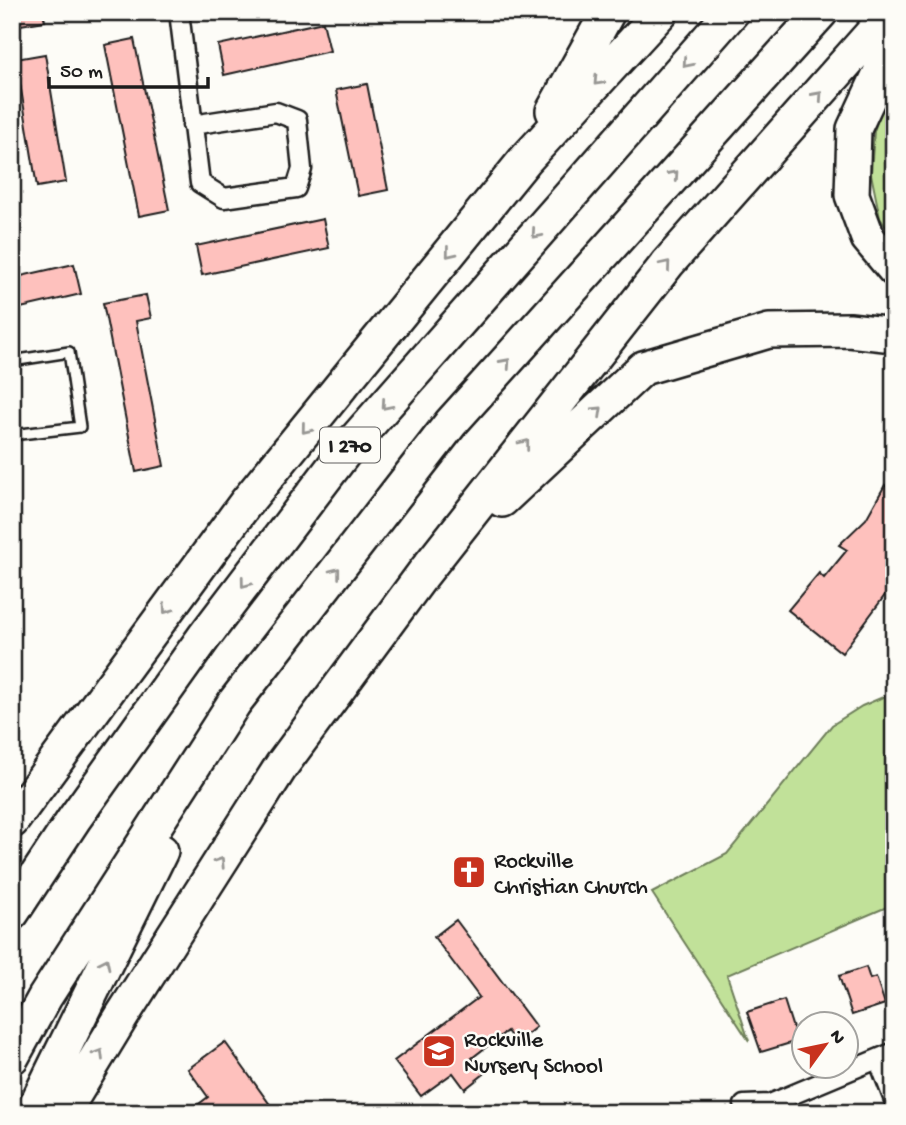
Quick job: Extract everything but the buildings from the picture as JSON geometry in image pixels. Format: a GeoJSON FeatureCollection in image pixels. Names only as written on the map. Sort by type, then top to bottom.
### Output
{"type":"FeatureCollection","features":[{"type":"Feature","properties":{"kind":"highway"},"geometry":{"type":"LineString","coordinates":[[525,160],[608,12]]}},
{"type":"Feature","properties":{"kind":"highway","name":"I 270"},"geometry":{"type":"LineString","coordinates":[[12,821],[245,504],[525,160],[661,12]]}},
{"type":"Feature","properties":{"kind":"highway","name":"I 270"},"geometry":{"type":"LineString","coordinates":[[12,913],[74,819],[204,637],[346,449],[732,12]]}},
{"type":"Feature","properties":{"kind":"highway","name":"I 270"},"geometry":{"type":"LineString","coordinates":[[12,1057],[45,998],[234,703],[451,423],[821,12]]}},
{"type":"Feature","properties":{"kind":"highway"},"geometry":{"type":"LineString","coordinates":[[64,1113],[122,1016],[282,765],[423,574],[667,263],[891,12]]}},
{"type":"Feature","properties":{"kind":"highway"},"geometry":{"type":"LineString","coordinates":[[894,48],[854,129],[852,195],[868,238],[894,269]]}},
{"type":"Feature","properties":{"kind":"highway"},"geometry":{"type":"LineString","coordinates":[[423,574],[643,368],[769,331],[849,330],[894,335]]}},
{"type":"Feature","properties":{"kind":"highway"},"geometry":{"type":"LineString","coordinates":[[32,1113],[234,703]]}},
{"type":"Feature","properties":{"kind":"street"},"geometry":{"type":"LineString","coordinates":[[179,12],[192,125],[200,183],[225,198],[296,188],[302,169],[297,120],[276,112],[192,125]]}},
{"type":"Feature","properties":{"kind":"street"},"geometry":{"type":"LineString","coordinates":[[744,1105],[770,1104],[886,1056],[894,1100]]}},
{"type":"Feature","properties":{"kind":"lane"},"geometry":{"type":"LineString","coordinates":[[12,360],[69,352],[80,427],[12,435]]}},
{"type":"Feature","properties":{"kind":"green space"},"geometry":{"type":"Polygon","coordinates":[[[894,72],[894,239],[880,218],[871,174],[874,131],[894,72]]]}},
{"type":"Feature","properties":{"kind":"green space"},"geometry":{"type":"Polygon","coordinates":[[[894,694],[894,838],[885,842],[894,865],[894,904],[727,975],[749,1041],[652,893],[727,854],[832,725],[862,706],[894,694]]]}},
{"type":"Feature","properties":{"kind":"place","name":"Rockville Christian Church"},"geometry":{"type":"Point","coordinates":[469,872]}},
{"type":"Feature","properties":{"kind":"place","name":"Rockville Nursery School"},"geometry":{"type":"Point","coordinates":[439,1051]}}]}
